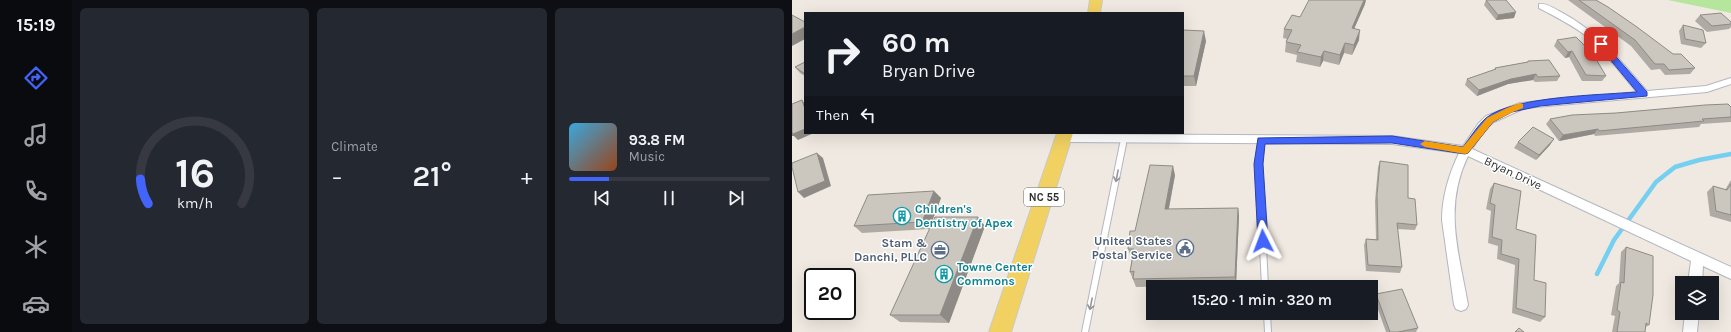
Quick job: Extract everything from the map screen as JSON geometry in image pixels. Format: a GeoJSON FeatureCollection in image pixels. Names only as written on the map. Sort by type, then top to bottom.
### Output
{"type":"FeatureCollection","features":[{"type":"Feature","properties":{"kind":"main road"},"geometry":{"type":"LineString","coordinates":[[1094,12],[1096,0]]}},
{"type":"Feature","properties":{"kind":"main road","name":"NC 55"},"geometry":{"type":"LineString","coordinates":[[1000,332],[1064,136]]}},
{"type":"Feature","properties":{"kind":"street"},"geometry":{"type":"LineString","coordinates":[[1542,6],[1560,15],[1593,37],[1610,53],[1644,94]]}},
{"type":"Feature","properties":{"kind":"street"},"geometry":{"type":"LineString","coordinates":[[1461,306],[1449,227],[1448,208],[1451,191],[1465,150],[1490,120],[1510,110],[1540,103],[1707,89],[1731,81]]}},
{"type":"Feature","properties":{"kind":"street","name":"Bryan Drive"},"geometry":{"type":"LineString","coordinates":[[1064,136],[1261,140],[1392,140],[1465,150],[1731,273]]}},
{"type":"Feature","properties":{"kind":"street"},"geometry":{"type":"LineString","coordinates":[[1696,276],[1698,258]]}},
{"type":"Feature","properties":{"kind":"street"},"geometry":{"type":"LineString","coordinates":[[1690,332],[1691,320]]}},
{"type":"Feature","properties":{"kind":"lane"},"geometry":{"type":"LineString","coordinates":[[1086,332],[1124,138]]}},
{"type":"Feature","properties":{"kind":"lane"},"geometry":{"type":"LineString","coordinates":[[1261,140],[1259,164],[1266,280]]}},
{"type":"Feature","properties":{"kind":"lane"},"geometry":{"type":"LineString","coordinates":[[1267,320],[1268,332]]}},
{"type":"Feature","properties":{"kind":"green space"},"geometry":{"type":"Polygon","coordinates":[[[1668,0],[1731,0],[1731,13],[1668,0]]]}},
{"type":"Feature","properties":{"kind":"building"},"geometry":{"type":"Polygon","coordinates":[[[1309,0],[1364,0],[1352,28],[1360,30],[1354,45],[1345,43],[1340,55],[1324,51],[1321,57],[1297,52],[1301,45],[1286,42],[1292,30],[1284,29],[1292,15],[1300,17],[1309,0]]]}},
{"type":"Feature","properties":{"kind":"building"},"geometry":{"type":"Polygon","coordinates":[[[1486,0],[1506,0],[1516,12],[1498,15],[1486,0]]]}},
{"type":"Feature","properties":{"kind":"building"},"geometry":{"type":"Polygon","coordinates":[[[1579,0],[1596,0],[1608,7],[1673,54],[1681,54],[1695,68],[1669,70],[1664,64],[1655,64],[1635,40],[1579,0]]]}},
{"type":"Feature","properties":{"kind":"building"},"geometry":{"type":"Polygon","coordinates":[[[1721,13],[1731,22],[1731,24],[1712,26],[1700,15],[1721,13]]]}},
{"type":"Feature","properties":{"kind":"building"},"geometry":{"type":"Polygon","coordinates":[[[792,15],[804,21],[804,28],[792,34],[792,15]]]}},
{"type":"Feature","properties":{"kind":"building"},"geometry":{"type":"Polygon","coordinates":[[[1683,25],[1703,30],[1706,43],[1685,39],[1683,25]]]}},
{"type":"Feature","properties":{"kind":"building"},"geometry":{"type":"Polygon","coordinates":[[[1184,30],[1204,31],[1194,76],[1184,76],[1184,30]]]}},
{"type":"Feature","properties":{"kind":"building"},"geometry":{"type":"Polygon","coordinates":[[[1576,37],[1593,54],[1606,76],[1586,75],[1572,51],[1568,52],[1557,40],[1576,37]]]}},
{"type":"Feature","properties":{"kind":"building"},"geometry":{"type":"Polygon","coordinates":[[[1549,60],[1560,76],[1538,77],[1536,74],[1511,79],[1479,90],[1467,79],[1496,69],[1495,68],[1528,61],[1549,60]]]}},
{"type":"Feature","properties":{"kind":"building"},"geometry":{"type":"Polygon","coordinates":[[[804,62],[804,73],[795,67],[804,62]]]}},
{"type":"Feature","properties":{"kind":"building"},"geometry":{"type":"Polygon","coordinates":[[[802,100],[804,106],[804,129],[793,134],[792,132],[792,104],[802,100]]]}},
{"type":"Feature","properties":{"kind":"building"},"geometry":{"type":"Polygon","coordinates":[[[1728,104],[1731,107],[1731,117],[1599,131],[1598,129],[1563,135],[1550,119],[1572,115],[1728,104]]]}},
{"type":"Feature","properties":{"kind":"building"},"geometry":{"type":"Polygon","coordinates":[[[1533,127],[1554,139],[1539,155],[1518,142],[1533,127]]]}},
{"type":"Feature","properties":{"kind":"building"},"geometry":{"type":"Polygon","coordinates":[[[817,153],[825,181],[798,192],[792,163],[817,153]]]}},
{"type":"Feature","properties":{"kind":"building"},"geometry":{"type":"Polygon","coordinates":[[[1380,161],[1408,165],[1408,198],[1415,199],[1417,225],[1397,223],[1402,267],[1368,265],[1366,239],[1378,240],[1377,195],[1380,161]]]}},
{"type":"Feature","properties":{"kind":"building","name":"United States Postal Service"},"geometry":{"type":"Polygon","coordinates":[[[1150,165],[1173,166],[1165,209],[1238,208],[1235,277],[1133,279],[1134,271],[1130,272],[1134,249],[1128,249],[1130,231],[1135,231],[1150,165]]]}},
{"type":"Feature","properties":{"kind":"building"},"geometry":{"type":"Polygon","coordinates":[[[1494,183],[1521,191],[1516,229],[1536,235],[1534,280],[1546,283],[1545,317],[1516,308],[1519,259],[1501,254],[1502,240],[1492,237],[1495,205],[1490,203],[1494,183]]]}},
{"type":"Feature","properties":{"kind":"building"},"geometry":{"type":"Polygon","coordinates":[[[1731,184],[1731,215],[1716,211],[1713,186],[1727,190],[1731,184]]]}},
{"type":"Feature","properties":{"kind":"building","name":"Children's Dentistry of Apex"},"geometry":{"type":"Polygon","coordinates":[[[934,191],[922,222],[854,226],[868,195],[934,191]]]}},
{"type":"Feature","properties":{"kind":"building","name":"Towne Center Commons"},"geometry":{"type":"Polygon","coordinates":[[[935,217],[978,217],[940,315],[890,315],[935,217]]]}},
{"type":"Feature","properties":{"kind":"building"},"geometry":{"type":"Polygon","coordinates":[[[1626,247],[1653,256],[1653,295],[1649,325],[1646,323],[1645,332],[1617,332],[1620,312],[1617,310],[1621,282],[1624,283],[1626,247]]]}},
{"type":"Feature","properties":{"kind":"building"},"geometry":{"type":"Polygon","coordinates":[[[1402,289],[1418,328],[1390,332],[1378,299],[1378,294],[1402,289]]]}},
{"type":"Feature","properties":{"kind":"building"},"geometry":{"type":"Polygon","coordinates":[[[1519,328],[1524,332],[1515,332],[1519,328]]]}},
{"type":"Feature","properties":{"kind":"waterway"},"geometry":{"type":"LineString","coordinates":[[1597,274],[1614,240],[1656,182],[1675,167],[1699,160],[1731,154]]}},
{"type":"Feature","properties":{"kind":"slow traffic"},"geometry":{"type":"LineString","coordinates":[[1425,144],[1465,150],[1480,130],[1490,120],[1500,114],[1520,106]]}},
{"type":"Feature","properties":{"kind":"place","name":"Children's Dentistry of Apex"},"geometry":{"type":"Point","coordinates":[902,216]}},
{"type":"Feature","properties":{"kind":"place","name":"United States Postal Service"},"geometry":{"type":"Point","coordinates":[1185,248]}},
{"type":"Feature","properties":{"kind":"place","name":"Stam & Danchi, PLLC"},"geometry":{"type":"Point","coordinates":[940,250]}},
{"type":"Feature","properties":{"kind":"place","name":"Towne Center Commons"},"geometry":{"type":"Point","coordinates":[944,274]}},
{"type":"Feature","properties":{"kind":"route"},"geometry":{"type":"LineString","coordinates":[[1263,241],[1259,164],[1261,140],[1392,140],[1465,150],[1480,130],[1490,120],[1500,114],[1524,105],[1644,94],[1601,44]]}}]}
